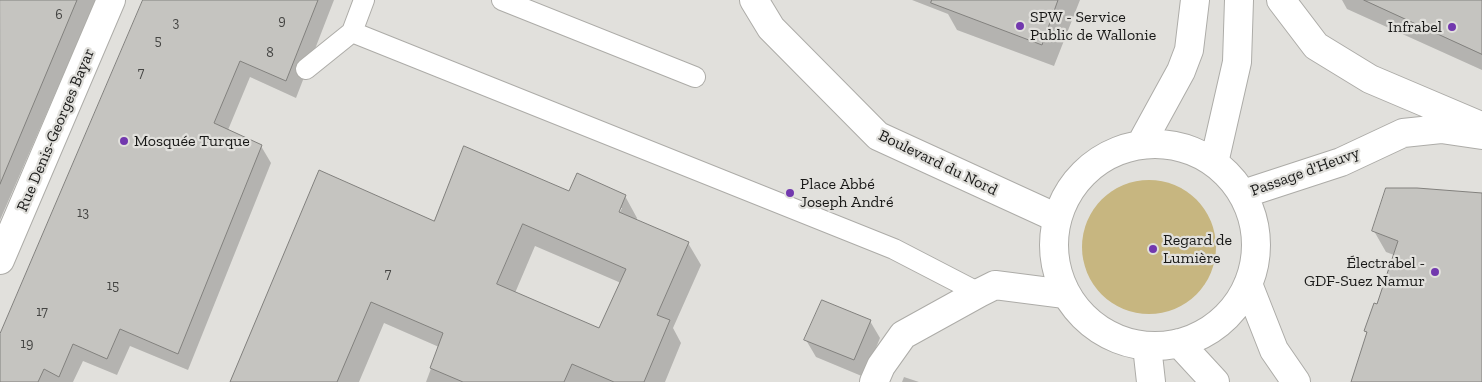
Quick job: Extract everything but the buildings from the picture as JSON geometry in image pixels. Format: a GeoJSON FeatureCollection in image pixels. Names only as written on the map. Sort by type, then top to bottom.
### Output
{"type":"FeatureCollection","features":[{"type":"Feature","properties":{"kind":"main road","name":"Rue Denis-Georges Bayar"},"geometry":{"type":"LineString","coordinates":[[0,260],[111,0]]}},
{"type":"Feature","properties":{"kind":"main road","name":"Boulevard du Nord"},"geometry":{"type":"LineString","coordinates":[[754,0],[771,28],[878,136],[1057,218]]}},
{"type":"Feature","properties":{"kind":"main road"},"geometry":{"type":"LineString","coordinates":[[1141,144],[1181,71],[1189,50],[1195,0]]}},
{"type":"Feature","properties":{"kind":"main road"},"geometry":{"type":"LineString","coordinates":[[1214,163],[1237,62],[1239,0]]}},
{"type":"Feature","properties":{"kind":"main road"},"geometry":{"type":"LineString","coordinates":[[1281,0],[1316,46],[1370,79],[1482,127]]}},
{"type":"Feature","properties":{"kind":"main road","name":"Passage d'Heuvy"},"geometry":{"type":"LineString","coordinates":[[1243,194],[1341,162],[1403,133],[1441,129],[1482,135]]}},
{"type":"Feature","properties":{"kind":"main road"},"geometry":{"type":"LineString","coordinates":[[1141,144],[1179,147],[1214,163],[1230,177],[1243,194],[1254,223],[1256,254],[1248,284],[1232,311],[1208,332],[1179,344],[1147,346],[1115,338],[1086,320],[1066,294],[1054,256],[1057,218],[1069,190],[1088,168],[1112,152],[1141,144]]}},
{"type":"Feature","properties":{"kind":"main road"},"geometry":{"type":"LineString","coordinates":[[1248,284],[1274,350],[1296,382]]}},
{"type":"Feature","properties":{"kind":"main road"},"geometry":{"type":"LineString","coordinates":[[874,382],[881,366],[903,335],[978,293],[995,286],[1066,294]]}},
{"type":"Feature","properties":{"kind":"main road"},"geometry":{"type":"LineString","coordinates":[[1179,344],[1215,382]]}},
{"type":"Feature","properties":{"kind":"main road"},"geometry":{"type":"LineString","coordinates":[[1147,346],[1151,382]]}},
{"type":"Feature","properties":{"kind":"lane"},"geometry":{"type":"LineString","coordinates":[[306,69],[352,32],[364,0]]}},
{"type":"Feature","properties":{"kind":"lane"},"geometry":{"type":"LineString","coordinates":[[502,0],[695,77]]}},
{"type":"Feature","properties":{"kind":"lane"},"geometry":{"type":"LineString","coordinates":[[352,32],[894,249],[978,293]]}},
{"type":"Feature","properties":{"kind":"shaded area"},"geometry":{"type":"Polygon","coordinates":[[[1149,180],[1175,185],[1196,200],[1211,221],[1216,247],[1211,273],[1196,294],[1175,309],[1149,314],[1123,309],[1102,294],[1087,273],[1082,247],[1087,221],[1102,200],[1123,185],[1149,180]]]}},
{"type":"Feature","properties":{"kind":"place","name":"SPW - Service Public de Wallonie"},"geometry":{"type":"Point","coordinates":[1020,26]}},
{"type":"Feature","properties":{"kind":"place","name":"Infrabel"},"geometry":{"type":"Point","coordinates":[1452,27]}},
{"type":"Feature","properties":{"kind":"place","name":"Mosquée Turque"},"geometry":{"type":"Point","coordinates":[124,141]}},
{"type":"Feature","properties":{"kind":"place","name":"Place Abbé Joseph André"},"geometry":{"type":"Point","coordinates":[790,193]}},
{"type":"Feature","properties":{"kind":"place","name":"Regard de Lumière"},"geometry":{"type":"Point","coordinates":[1153,249]}},
{"type":"Feature","properties":{"kind":"place","name":"Électrabel - GDF-Suez Namur"},"geometry":{"type":"Point","coordinates":[1435,272]}}]}
